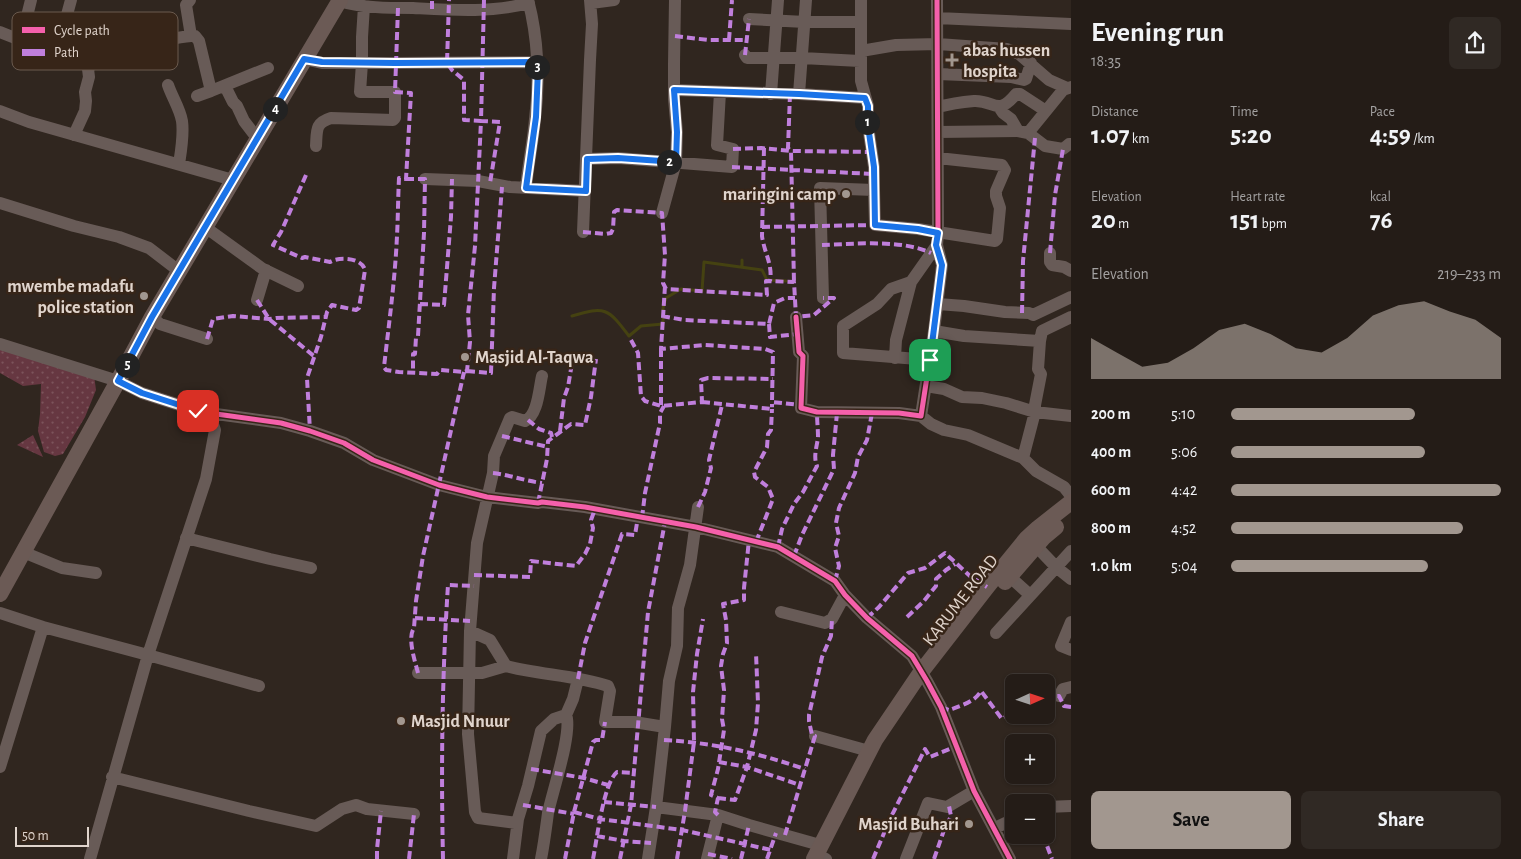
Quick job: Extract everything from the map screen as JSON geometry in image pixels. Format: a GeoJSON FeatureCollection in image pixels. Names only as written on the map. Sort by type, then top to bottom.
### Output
{"type":"FeatureCollection","features":[{"type":"Feature","properties":{"kind":"main road"},"geometry":{"type":"LineString","coordinates":[[0,594],[152,317],[339,1]]}},
{"type":"Feature","properties":{"kind":"main road","name":"KARUME ROAD"},"geometry":{"type":"LineString","coordinates":[[821,856],[869,751],[901,699],[924,676],[987,587],[1026,539],[1071,502]]}},
{"type":"Feature","properties":{"kind":"main road"},"geometry":{"type":"LineString","coordinates":[[821,856],[924,676],[1044,537],[1071,515]]}},
{"type":"Feature","properties":{"kind":"street"},"geometry":{"type":"LineString","coordinates":[[190,0],[186,5],[191,36]]}},
{"type":"Feature","properties":{"kind":"street"},"geometry":{"type":"LineString","coordinates":[[583,232],[592,24],[590,2],[614,0]]}},
{"type":"Feature","properties":{"kind":"street"},"geometry":{"type":"LineString","coordinates":[[662,213],[676,162],[677,132],[674,90],[675,0]]}},
{"type":"Feature","properties":{"kind":"street"},"geometry":{"type":"LineString","coordinates":[[771,94],[778,0]]}},
{"type":"Feature","properties":{"kind":"street"},"geometry":{"type":"LineString","coordinates":[[799,94],[806,0]]}},
{"type":"Feature","properties":{"kind":"street"},"geometry":{"type":"LineString","coordinates":[[861,0],[860,81],[868,106],[868,126],[874,167],[875,225],[918,229],[937,239],[995,241],[997,239],[1000,208],[996,191],[1005,170],[1002,165],[938,158]]}},
{"type":"Feature","properties":{"kind":"street"},"geometry":{"type":"LineString","coordinates":[[921,416],[942,265],[937,239],[937,0]]}},
{"type":"Feature","properties":{"kind":"street"},"geometry":{"type":"LineString","coordinates":[[339,1],[364,6],[383,4],[497,8],[515,7],[529,2],[534,26],[538,69],[536,117],[526,188]]}},
{"type":"Feature","properties":{"kind":"street"},"geometry":{"type":"LineString","coordinates":[[316,146],[318,124],[322,121],[331,118],[394,119],[395,92],[360,92],[364,6]]}},
{"type":"Feature","properties":{"kind":"street"},"geometry":{"type":"LineString","coordinates":[[937,18],[1071,24]]}},
{"type":"Feature","properties":{"kind":"street"},"geometry":{"type":"LineString","coordinates":[[749,19],[860,22]]}},
{"type":"Feature","properties":{"kind":"street"},"geometry":{"type":"LineString","coordinates":[[0,32],[12,36]]}},
{"type":"Feature","properties":{"kind":"street"},"geometry":{"type":"LineString","coordinates":[[178,38],[195,36],[199,41],[211,91]]}},
{"type":"Feature","properties":{"kind":"street"},"geometry":{"type":"LineString","coordinates":[[745,55],[747,58],[861,56],[896,45],[938,44],[1007,49],[1019,54],[1049,80],[1069,88]]}},
{"type":"Feature","properties":{"kind":"street"},"geometry":{"type":"LineString","coordinates":[[304,59],[322,62],[362,63],[536,62]]}},
{"type":"Feature","properties":{"kind":"street"},"geometry":{"type":"LineString","coordinates":[[938,74],[1010,77],[1024,80],[1031,63]]}},
{"type":"Feature","properties":{"kind":"street"},"geometry":{"type":"LineString","coordinates":[[197,96],[268,68]]}},
{"type":"Feature","properties":{"kind":"street"},"geometry":{"type":"LineString","coordinates":[[74,135],[85,112],[85,92],[88,70]]}},
{"type":"Feature","properties":{"kind":"street"},"geometry":{"type":"LineString","coordinates":[[168,85],[182,121],[179,164]]}},
{"type":"Feature","properties":{"kind":"street"},"geometry":{"type":"LineString","coordinates":[[225,86],[244,121],[257,138]]}},
{"type":"Feature","properties":{"kind":"street"},"geometry":{"type":"LineString","coordinates":[[938,132],[1023,132],[1046,111],[1063,90],[1069,88]]}},
{"type":"Feature","properties":{"kind":"street"},"geometry":{"type":"LineString","coordinates":[[674,90],[865,98]]}},
{"type":"Feature","properties":{"kind":"street"},"geometry":{"type":"LineString","coordinates":[[587,159],[618,158],[676,162],[700,166],[732,167],[733,149],[716,145],[720,92]]}},
{"type":"Feature","properties":{"kind":"street"},"geometry":{"type":"LineString","coordinates":[[998,107],[1010,102],[1016,94],[1020,94],[1046,111]]}},
{"type":"Feature","properties":{"kind":"street"},"geometry":{"type":"LineString","coordinates":[[938,107],[975,101],[998,107],[1023,132],[1045,146],[1063,149],[1068,144],[1071,144]]}},
{"type":"Feature","properties":{"kind":"street"},"geometry":{"type":"LineString","coordinates":[[0,111],[29,122],[233,180]]}},
{"type":"Feature","properties":{"kind":"street"},"geometry":{"type":"LineString","coordinates":[[425,179],[478,181],[502,187],[586,191]]}},
{"type":"Feature","properties":{"kind":"street"},"geometry":{"type":"LineString","coordinates":[[822,298],[820,188],[874,190]]}},
{"type":"Feature","properties":{"kind":"street"},"geometry":{"type":"LineString","coordinates":[[0,203],[74,226],[119,237],[149,248],[179,271]]}},
{"type":"Feature","properties":{"kind":"street"},"geometry":{"type":"LineString","coordinates":[[205,228],[266,270],[298,286]]}},
{"type":"Feature","properties":{"kind":"street"},"geometry":{"type":"LineString","coordinates":[[894,358],[896,340],[911,282],[937,239]]}},
{"type":"Feature","properties":{"kind":"street"},"geometry":{"type":"LineString","coordinates":[[1050,253],[1052,265],[1064,267],[1071,271]]}},
{"type":"Feature","properties":{"kind":"street"},"geometry":{"type":"LineString","coordinates":[[258,300],[266,270]]}},
{"type":"Feature","properties":{"kind":"street"},"geometry":{"type":"LineString","coordinates":[[911,282],[892,289],[877,304],[843,326],[843,352],[930,360]]}},
{"type":"Feature","properties":{"kind":"street"},"geometry":{"type":"LineString","coordinates":[[938,304],[1029,313],[1033,315],[1071,297]]}},
{"type":"Feature","properties":{"kind":"street"},"geometry":{"type":"LineString","coordinates":[[152,317],[160,324],[207,339]]}},
{"type":"Feature","properties":{"kind":"street"},"geometry":{"type":"LineString","coordinates":[[796,317],[799,352],[803,356],[801,408],[817,412],[899,413],[921,416],[931,424],[944,430],[968,435],[1023,458],[1036,471],[1048,476],[1064,487],[1071,496]]}},
{"type":"Feature","properties":{"kind":"street"},"geometry":{"type":"LineString","coordinates":[[1023,458],[1035,412],[1041,374],[1038,369],[1042,331],[1071,317]]}},
{"type":"Feature","properties":{"kind":"street"},"geometry":{"type":"LineString","coordinates":[[934,331],[964,336],[1040,341]]}},
{"type":"Feature","properties":{"kind":"street"},"geometry":{"type":"LineString","coordinates":[[0,344],[118,381],[142,393],[198,411],[281,423],[310,431],[344,444],[373,460],[439,485],[487,497],[585,507],[696,527],[778,547],[835,581],[867,618],[912,656],[942,706],[974,791],[995,828],[1006,859]]}},
{"type":"Feature","properties":{"kind":"street"},"geometry":{"type":"LineString","coordinates":[[517,823],[478,818],[475,812],[468,734],[470,631],[477,543],[493,473],[494,456],[508,420],[512,417],[525,421],[528,420],[535,407],[542,376]]}},
{"type":"Feature","properties":{"kind":"street"},"geometry":{"type":"LineString","coordinates":[[926,386],[962,397],[982,398],[1055,416],[1071,416]]}},
{"type":"Feature","properties":{"kind":"street"},"geometry":{"type":"LineString","coordinates":[[90,859],[148,655],[206,479],[215,430],[209,413]]}},
{"type":"Feature","properties":{"kind":"street"},"geometry":{"type":"LineString","coordinates":[[648,859],[656,807],[669,681],[677,646],[678,608],[690,565],[698,507]]}},
{"type":"Feature","properties":{"kind":"street"},"geometry":{"type":"LineString","coordinates":[[186,538],[270,560],[311,568]]}},
{"type":"Feature","properties":{"kind":"street"},"geometry":{"type":"LineString","coordinates":[[1036,546],[1056,567],[1071,579]]}},
{"type":"Feature","properties":{"kind":"street"},"geometry":{"type":"LineString","coordinates":[[996,633],[1071,551]]}},
{"type":"Feature","properties":{"kind":"street"},"geometry":{"type":"LineString","coordinates":[[23,552],[62,568],[96,573]]}},
{"type":"Feature","properties":{"kind":"street"},"geometry":{"type":"LineString","coordinates":[[1010,577],[1030,595]]}},
{"type":"Feature","properties":{"kind":"street"},"geometry":{"type":"LineString","coordinates":[[781,612],[824,623],[829,622],[845,594]]}},
{"type":"Feature","properties":{"kind":"street"},"geometry":{"type":"LineString","coordinates":[[0,613],[43,627],[259,686]]}},
{"type":"Feature","properties":{"kind":"street"},"geometry":{"type":"LineString","coordinates":[[1071,622],[1061,646],[1071,650]]}},
{"type":"Feature","properties":{"kind":"street"},"geometry":{"type":"LineString","coordinates":[[0,767],[43,627]]}},
{"type":"Feature","properties":{"kind":"street"},"geometry":{"type":"LineString","coordinates":[[470,631],[490,640],[506,666]]}},
{"type":"Feature","properties":{"kind":"street"},"geometry":{"type":"LineString","coordinates":[[418,673],[482,673],[506,666],[578,679],[608,686],[610,691],[606,722],[634,722],[665,727]]}},
{"type":"Feature","properties":{"kind":"street"},"geometry":{"type":"LineString","coordinates":[[541,859],[548,812],[566,736],[568,723],[566,715],[578,679]]}},
{"type":"Feature","properties":{"kind":"street"},"geometry":{"type":"LineString","coordinates":[[1058,696],[1063,689],[1071,687]]}},
{"type":"Feature","properties":{"kind":"street"},"geometry":{"type":"LineString","coordinates":[[513,859],[517,823],[541,731],[554,719],[566,715]]}},
{"type":"Feature","properties":{"kind":"street"},"geometry":{"type":"LineString","coordinates":[[815,736],[869,751]]}},
{"type":"Feature","properties":{"kind":"street"},"geometry":{"type":"LineString","coordinates":[[112,777],[316,826],[342,809],[356,805],[367,809],[414,814]]}},
{"type":"Feature","properties":{"kind":"street"},"geometry":{"type":"LineString","coordinates":[[906,859],[928,802],[947,807],[974,791]]}},
{"type":"Feature","properties":{"kind":"street"},"geometry":{"type":"LineString","coordinates":[[1055,807],[1071,806]]}},
{"type":"Feature","properties":{"kind":"street"},"geometry":{"type":"LineString","coordinates":[[656,807],[718,816],[749,826],[821,856]]}},
{"type":"Feature","properties":{"kind":"street"},"geometry":{"type":"LineString","coordinates":[[707,859],[718,816]]}},
{"type":"Feature","properties":{"kind":"street"},"geometry":{"type":"LineString","coordinates":[[995,828],[1005,823]]}},
{"type":"Feature","properties":{"kind":"shaded area"},"geometry":{"type":"Polygon","coordinates":[[[0,348],[94,375],[96,390],[85,417],[63,454],[55,456],[44,452],[38,431],[41,384],[23,386],[0,373],[0,348]]]}},
{"type":"Feature","properties":{"kind":"shaded area"},"geometry":{"type":"Polygon","coordinates":[[[33,435],[43,457],[17,445],[33,435]]]}},
{"type":"Feature","properties":{"kind":"waterway"},"geometry":{"type":"LineString","coordinates":[[742,260],[742,267]]}},
{"type":"Feature","properties":{"kind":"waterway"},"geometry":{"type":"LineString","coordinates":[[572,316],[592,311],[605,312],[616,320],[629,336],[641,326],[663,324],[663,308],[666,298],[681,289],[702,291],[704,262],[762,270],[767,280],[786,281]]}},
{"type":"Feature","properties":{"kind":"marked path"},"geometry":{"type":"LineString","coordinates":[[432,0],[432,9]]}},
{"type":"Feature","properties":{"kind":"marked path"},"geometry":{"type":"LineString","coordinates":[[398,8],[395,92],[411,93],[406,179],[399,178],[395,269],[384,367],[386,370],[399,372],[437,374],[440,370],[464,372],[467,371],[470,342],[468,315],[475,246],[481,121],[464,120],[464,80],[447,63],[449,0]]}},
{"type":"Feature","properties":{"kind":"marked path"},"geometry":{"type":"LineString","coordinates":[[484,0],[481,121],[500,122],[490,183]]}},
{"type":"Feature","properties":{"kind":"marked path"},"geometry":{"type":"LineString","coordinates":[[729,40],[732,0]]}},
{"type":"Feature","properties":{"kind":"marked path"},"geometry":{"type":"LineString","coordinates":[[745,55],[749,19]]}},
{"type":"Feature","properties":{"kind":"marked path"},"geometry":{"type":"LineString","coordinates":[[675,36],[708,40],[747,40]]}},
{"type":"Feature","properties":{"kind":"marked path"},"geometry":{"type":"LineString","coordinates":[[790,94],[788,148],[791,151],[794,282]]}},
{"type":"Feature","properties":{"kind":"marked path"},"geometry":{"type":"LineString","coordinates":[[1022,313],[1023,261],[1035,138]]}},
{"type":"Feature","properties":{"kind":"marked path"},"geometry":{"type":"LineString","coordinates":[[733,149],[761,148],[791,151],[872,152]]}},
{"type":"Feature","properties":{"kind":"marked path"},"geometry":{"type":"LineString","coordinates":[[764,148],[762,236],[770,269],[770,281]]}},
{"type":"Feature","properties":{"kind":"marked path"},"geometry":{"type":"LineString","coordinates":[[1050,253],[1055,195],[1063,149]]}},
{"type":"Feature","properties":{"kind":"marked path"},"geometry":{"type":"LineString","coordinates":[[732,167],[874,174]]}},
{"type":"Feature","properties":{"kind":"marked path"},"geometry":{"type":"LineString","coordinates":[[306,175],[281,232],[273,245],[302,258],[330,262],[339,259],[350,259],[360,263],[365,270],[359,308],[356,310],[332,305],[327,312],[321,337],[307,378],[310,431]]}},
{"type":"Feature","properties":{"kind":"marked path"},"geometry":{"type":"LineString","coordinates":[[406,179],[425,179],[418,336],[416,337],[415,354],[413,354],[413,372]]}},
{"type":"Feature","properties":{"kind":"marked path"},"geometry":{"type":"LineString","coordinates":[[420,304],[444,305],[452,179]]}},
{"type":"Feature","properties":{"kind":"marked path"},"geometry":{"type":"LineString","coordinates":[[467,371],[491,373],[494,288],[502,187]]}},
{"type":"Feature","properties":{"kind":"marked path"},"geometry":{"type":"LineString","coordinates":[[583,232],[611,233],[614,212],[617,210],[662,213],[665,255],[663,283],[666,289],[767,295],[766,281],[794,282],[796,317],[814,315],[834,298],[823,298]]}},
{"type":"Feature","properties":{"kind":"marked path"},"geometry":{"type":"LineString","coordinates":[[762,227],[875,225]]}},
{"type":"Feature","properties":{"kind":"marked path"},"geometry":{"type":"LineString","coordinates":[[822,245],[892,244],[931,253]]}},
{"type":"Feature","properties":{"kind":"marked path"},"geometry":{"type":"LineString","coordinates":[[665,286],[661,349],[705,345],[765,349],[773,352],[772,402],[800,405]]}},
{"type":"Feature","properties":{"kind":"marked path"},"geometry":{"type":"LineString","coordinates":[[662,316],[684,320],[769,324],[774,303],[785,298],[795,298]]}},
{"type":"Feature","properties":{"kind":"marked path"},"geometry":{"type":"LineString","coordinates":[[257,300],[269,319],[315,357]]}},
{"type":"Feature","properties":{"kind":"marked path"},"geometry":{"type":"LineString","coordinates":[[207,339],[213,319],[233,316],[269,319],[326,317]]}},
{"type":"Feature","properties":{"kind":"marked path"},"geometry":{"type":"LineString","coordinates":[[769,324],[770,337],[797,334]]}},
{"type":"Feature","properties":{"kind":"marked path"},"geometry":{"type":"LineString","coordinates":[[631,340],[638,353],[641,396],[645,401],[661,406]]}},
{"type":"Feature","properties":{"kind":"marked path"},"geometry":{"type":"LineString","coordinates":[[661,349],[661,406],[702,402],[701,380],[708,378],[773,379]]}},
{"type":"Feature","properties":{"kind":"marked path"},"geometry":{"type":"LineString","coordinates":[[560,431],[564,398],[568,387],[574,351]]}},
{"type":"Feature","properties":{"kind":"marked path"},"geometry":{"type":"LineString","coordinates":[[538,503],[547,459],[548,441],[571,424],[585,425],[596,359]]}},
{"type":"Feature","properties":{"kind":"marked path"},"geometry":{"type":"LineString","coordinates":[[418,673],[411,643],[416,601],[423,556],[464,372]]}},
{"type":"Feature","properties":{"kind":"marked path"},"geometry":{"type":"LineString","coordinates":[[702,402],[772,409],[772,404]]}},
{"type":"Feature","properties":{"kind":"marked path"},"geometry":{"type":"LineString","coordinates":[[698,507],[705,492],[711,468],[709,460],[722,405]]}},
{"type":"Feature","properties":{"kind":"marked path"},"geometry":{"type":"LineString","coordinates":[[642,518],[645,493],[660,423],[660,413],[664,406]]}},
{"type":"Feature","properties":{"kind":"marked path"},"geometry":{"type":"LineString","coordinates":[[756,542],[773,499],[768,487],[755,477],[754,472],[767,447],[768,434],[771,430],[772,409]]}},
{"type":"Feature","properties":{"kind":"marked path"},"geometry":{"type":"LineString","coordinates":[[778,547],[782,529],[794,504],[817,466],[815,455],[818,437],[817,412]]}},
{"type":"Feature","properties":{"kind":"marked path"},"geometry":{"type":"LineString","coordinates":[[794,556],[802,535],[834,469],[833,455],[837,413]]}},
{"type":"Feature","properties":{"kind":"marked path"},"geometry":{"type":"LineString","coordinates":[[835,581],[839,566],[835,548],[839,536],[836,523],[839,508],[855,473],[858,457],[867,440],[872,413]]}},
{"type":"Feature","properties":{"kind":"marked path"},"geometry":{"type":"LineString","coordinates":[[528,420],[539,429],[551,433],[552,437]]}},
{"type":"Feature","properties":{"kind":"marked path"},"geometry":{"type":"LineString","coordinates":[[502,436],[548,447]]}},
{"type":"Feature","properties":{"kind":"marked path"},"geometry":{"type":"LineString","coordinates":[[493,473],[542,483]]}},
{"type":"Feature","properties":{"kind":"marked path"},"geometry":{"type":"LineString","coordinates":[[474,575],[530,577],[531,561],[576,566],[590,544],[593,528],[591,520],[595,509]]}},
{"type":"Feature","properties":{"kind":"marked path"},"geometry":{"type":"LineString","coordinates":[[578,679],[585,643],[622,534],[635,535],[638,517]]}},
{"type":"Feature","properties":{"kind":"marked path"},"geometry":{"type":"LineString","coordinates":[[620,859],[631,805],[648,612],[665,522]]}},
{"type":"Feature","properties":{"kind":"marked path"},"geometry":{"type":"LineString","coordinates":[[718,815],[715,812],[718,798],[711,795],[718,769],[724,730],[722,719],[724,690],[721,666],[727,643],[723,604],[744,600],[749,540]]}},
{"type":"Feature","properties":{"kind":"marked path"},"geometry":{"type":"LineString","coordinates":[[867,618],[908,573],[925,568],[945,553],[970,576],[987,587]]}},
{"type":"Feature","properties":{"kind":"marked path"},"geometry":{"type":"LineString","coordinates":[[907,617],[936,586],[936,579],[955,564]]}},
{"type":"Feature","properties":{"kind":"marked path"},"geometry":{"type":"LineString","coordinates":[[443,859],[444,653],[448,585],[474,586]]}},
{"type":"Feature","properties":{"kind":"marked path"},"geometry":{"type":"LineString","coordinates":[[415,618],[470,621]]}},
{"type":"Feature","properties":{"kind":"marked path"},"geometry":{"type":"LineString","coordinates":[[677,859],[694,742],[693,692],[703,619]]}},
{"type":"Feature","properties":{"kind":"marked path"},"geometry":{"type":"LineString","coordinates":[[785,835],[815,736],[812,735],[809,715],[822,657],[831,636],[832,619]]}},
{"type":"Feature","properties":{"kind":"marked path"},"geometry":{"type":"LineString","coordinates":[[718,798],[735,800],[747,767],[756,730],[758,703],[756,653]]}},
{"type":"Feature","properties":{"kind":"marked path"},"geometry":{"type":"LineString","coordinates":[[941,707],[949,710],[962,705],[971,701],[981,691],[1002,719],[1005,717]]}},
{"type":"Feature","properties":{"kind":"marked path"},"geometry":{"type":"LineString","coordinates":[[1055,696],[1059,696],[1064,706],[1071,707]]}},
{"type":"Feature","properties":{"kind":"marked path"},"geometry":{"type":"LineString","coordinates":[[565,859],[574,812],[593,742],[602,740],[605,722]]}},
{"type":"Feature","properties":{"kind":"marked path"},"geometry":{"type":"LineString","coordinates":[[664,740],[736,750],[805,769]]}},
{"type":"Feature","properties":{"kind":"marked path"},"geometry":{"type":"LineString","coordinates":[[873,859],[890,819],[925,749],[930,757],[957,746]]}},
{"type":"Feature","properties":{"kind":"marked path"},"geometry":{"type":"LineString","coordinates":[[719,762],[747,767],[800,785]]}},
{"type":"Feature","properties":{"kind":"marked path"},"geometry":{"type":"LineString","coordinates":[[531,769],[584,778],[608,785]]}},
{"type":"Feature","properties":{"kind":"marked path"},"geometry":{"type":"LineString","coordinates":[[593,859],[604,800],[612,778],[617,772],[634,773]]}},
{"type":"Feature","properties":{"kind":"marked path"},"geometry":{"type":"LineString","coordinates":[[604,802],[656,807]]}},
{"type":"Feature","properties":{"kind":"marked path"},"geometry":{"type":"LineString","coordinates":[[523,805],[574,814]]}},
{"type":"Feature","properties":{"kind":"marked path"},"geometry":{"type":"LineString","coordinates":[[934,859],[951,816],[949,806]]}},
{"type":"Feature","properties":{"kind":"marked path"},"geometry":{"type":"LineString","coordinates":[[377,859],[381,811]]}},
{"type":"Feature","properties":{"kind":"marked path"},"geometry":{"type":"LineString","coordinates":[[574,812],[600,819],[682,830],[771,850]]}},
{"type":"Feature","properties":{"kind":"marked path"},"geometry":{"type":"LineString","coordinates":[[409,859],[414,814]]}},
{"type":"Feature","properties":{"kind":"marked path"},"geometry":{"type":"LineString","coordinates":[[741,859],[749,825]]}},
{"type":"Feature","properties":{"kind":"marked path"},"geometry":{"type":"LineString","coordinates":[[767,859],[776,833]]}},
{"type":"Feature","properties":{"kind":"marked path"},"geometry":{"type":"LineString","coordinates":[[597,836],[651,843]]}},
{"type":"Feature","properties":{"kind":"marked path"},"geometry":{"type":"LineString","coordinates":[[1046,844],[1052,859]]}},
{"type":"Feature","properties":{"kind":"marked path"},"geometry":{"type":"LineString","coordinates":[[708,854],[732,859]]}},
{"type":"Feature","properties":{"kind":"cycle path"},"geometry":{"type":"LineString","coordinates":[[796,317],[799,352],[803,356],[801,408],[817,412],[899,413],[921,416],[942,265],[937,245],[937,0]]}},
{"type":"Feature","properties":{"kind":"cycle path"},"geometry":{"type":"LineString","coordinates":[[209,413],[281,423],[310,431],[344,443],[373,460],[439,485],[487,497],[585,507],[696,527],[778,547],[835,581],[845,595],[867,618],[912,656],[941,707],[974,791],[1010,859]]}},
{"type":"Feature","properties":{"kind":"place","name":"abas hussen hospita"},"geometry":{"type":"Point","coordinates":[952,60]}},
{"type":"Feature","properties":{"kind":"place","name":"maringini camp"},"geometry":{"type":"Point","coordinates":[846,194]}},
{"type":"Feature","properties":{"kind":"place","name":"mwembe madafu police station"},"geometry":{"type":"Point","coordinates":[144,296]}},
{"type":"Feature","properties":{"kind":"place","name":"Masjid Al-Taqwa"},"geometry":{"type":"Point","coordinates":[465,357]}},
{"type":"Feature","properties":{"kind":"place","name":"Masjid Nnuur"},"geometry":{"type":"Point","coordinates":[401,721]}},
{"type":"Feature","properties":{"kind":"place","name":"Masjid Buhari"},"geometry":{"type":"Point","coordinates":[969,824]}},
{"type":"Feature","properties":{"kind":"route"},"geometry":{"type":"LineString","coordinates":[[198,411],[142,393],[118,381],[152,317],[304,59],[322,62],[395,63],[536,62],[538,69],[536,117],[526,188],[586,191],[587,159],[618,158],[676,162],[677,132],[674,90],[865,98],[868,106],[867,118],[874,167],[875,225],[938,233],[936,245],[942,265],[930,360]]}}]}
